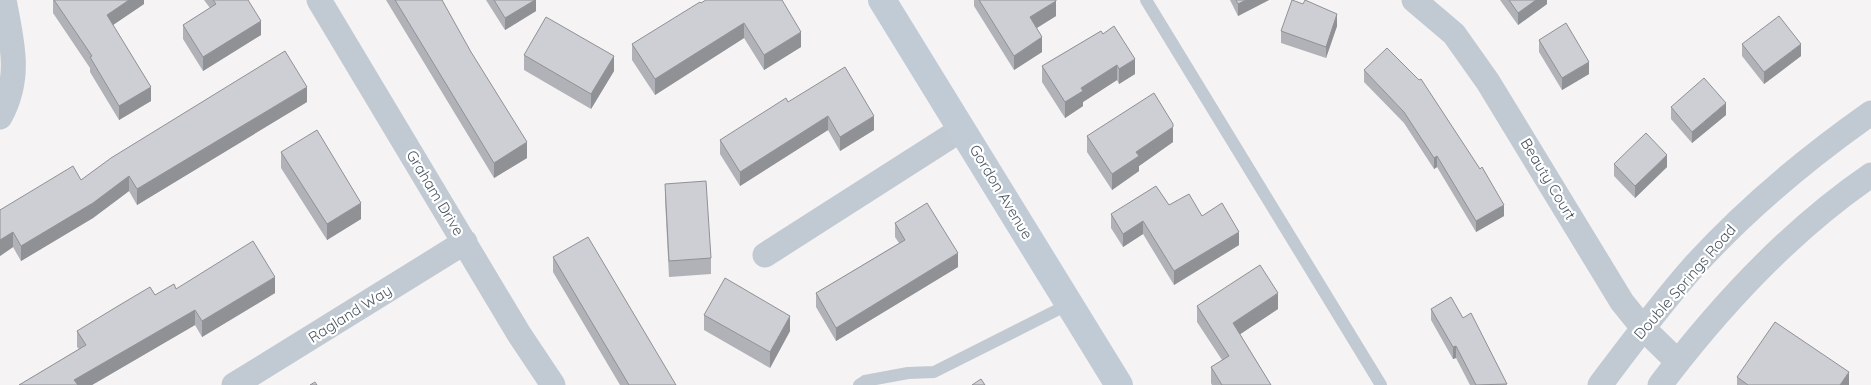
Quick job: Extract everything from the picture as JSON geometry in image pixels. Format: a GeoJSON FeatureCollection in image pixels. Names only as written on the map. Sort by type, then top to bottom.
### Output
{"type":"FeatureCollection","features":[{"type":"Feature","properties":{"kind":"main road","name":"Gordon Avenue"},"geometry":{"type":"LineString","coordinates":[[882,0],[1118,385]]}},
{"type":"Feature","properties":{"kind":"street"},"geometry":{"type":"LineString","coordinates":[[0,117],[10,93],[15,64],[4,0]]}},
{"type":"Feature","properties":{"kind":"street","name":"Graham Drive"},"geometry":{"type":"LineString","coordinates":[[319,0],[552,385]]}},
{"type":"Feature","properties":{"kind":"street","name":"Beauty Court"},"geometry":{"type":"LineString","coordinates":[[1414,0],[1454,34],[1488,82],[1622,302],[1643,328],[1678,362]]}},
{"type":"Feature","properties":{"kind":"street","name":"Double Springs Road"},"geometry":{"type":"LineString","coordinates":[[1600,385],[1643,328],[1695,265],[1763,198],[1837,137],[1871,113]]}},
{"type":"Feature","properties":{"kind":"street"},"geometry":{"type":"LineString","coordinates":[[765,255],[962,129]]}},
{"type":"Feature","properties":{"kind":"street"},"geometry":{"type":"LineString","coordinates":[[1660,385],[1760,269],[1828,207],[1871,175]]}},
{"type":"Feature","properties":{"kind":"street","name":"Ragland Way"},"geometry":{"type":"LineString","coordinates":[[234,385],[465,242]]}},
{"type":"Feature","properties":{"kind":"lane"},"geometry":{"type":"LineString","coordinates":[[1146,0],[1381,385]]}},
{"type":"Feature","properties":{"kind":"lane"},"geometry":{"type":"LineString","coordinates":[[859,385],[865,382],[908,374],[934,372],[1068,304]]}},
{"type":"Feature","properties":{"kind":"building"},"geometry":{"type":"Polygon","coordinates":[[[54,0],[129,0],[107,15],[151,87],[119,106],[90,57],[92,56],[54,0]]]}},
{"type":"Feature","properties":{"kind":"building"},"geometry":{"type":"Polygon","coordinates":[[[213,0],[248,0],[261,21],[203,57],[183,25],[216,4],[213,0]]]}},
{"type":"Feature","properties":{"kind":"building"},"geometry":{"type":"Polygon","coordinates":[[[395,0],[442,0],[471,52],[527,142],[494,163],[395,0]]]}},
{"type":"Feature","properties":{"kind":"building"},"geometry":{"type":"Polygon","coordinates":[[[494,0],[535,0],[505,18],[494,0]]]}},
{"type":"Feature","properties":{"kind":"building"},"geometry":{"type":"Polygon","coordinates":[[[706,0],[782,0],[801,32],[764,55],[744,23],[655,79],[632,44],[706,0]]]}},
{"type":"Feature","properties":{"kind":"building"},"geometry":{"type":"Polygon","coordinates":[[[979,0],[1056,1],[1030,17],[1042,37],[1014,56],[979,0]]]}},
{"type":"Feature","properties":{"kind":"building"},"geometry":{"type":"Polygon","coordinates":[[[1236,0],[1246,0],[1238,4],[1236,0]]]}},
{"type":"Feature","properties":{"kind":"building"},"geometry":{"type":"Polygon","coordinates":[[[1292,0],[1303,4],[1305,0],[1337,14],[1326,47],[1281,31],[1292,0]]]}},
{"type":"Feature","properties":{"kind":"building"},"geometry":{"type":"Polygon","coordinates":[[[1509,0],[1536,0],[1518,13],[1509,0]]]}},
{"type":"Feature","properties":{"kind":"building"},"geometry":{"type":"Polygon","coordinates":[[[1779,16],[1801,44],[1764,72],[1742,44],[1779,16]]]}},
{"type":"Feature","properties":{"kind":"building"},"geometry":{"type":"Polygon","coordinates":[[[546,17],[614,56],[591,94],[524,55],[546,17]]]}},
{"type":"Feature","properties":{"kind":"building"},"geometry":{"type":"Polygon","coordinates":[[[1566,23],[1589,62],[1562,78],[1539,40],[1566,23]]]}},
{"type":"Feature","properties":{"kind":"building"},"geometry":{"type":"Polygon","coordinates":[[[1114,26],[1135,59],[1119,69],[1117,65],[1081,88],[1083,91],[1065,102],[1042,66],[1101,31],[1103,34],[1114,26]]]}},
{"type":"Feature","properties":{"kind":"building"},"geometry":{"type":"Polygon","coordinates":[[[1387,48],[1419,80],[1421,79],[1480,169],[1482,167],[1504,205],[1476,221],[1437,156],[1434,158],[1404,112],[1364,70],[1387,48]]]}},
{"type":"Feature","properties":{"kind":"building"},"geometry":{"type":"Polygon","coordinates":[[[285,51],[307,87],[137,189],[129,176],[93,203],[21,246],[13,232],[0,240],[0,210],[73,166],[81,180],[111,158],[285,51]]]}},
{"type":"Feature","properties":{"kind":"building"},"geometry":{"type":"Polygon","coordinates":[[[845,67],[874,116],[840,137],[828,116],[740,172],[720,140],[786,98],[788,102],[845,67]]]}},
{"type":"Feature","properties":{"kind":"building"},"geometry":{"type":"Polygon","coordinates":[[[1704,78],[1726,103],[1692,132],[1671,107],[1704,78]]]}},
{"type":"Feature","properties":{"kind":"building"},"geometry":{"type":"Polygon","coordinates":[[[1154,93],[1173,127],[1136,152],[1139,156],[1112,174],[1087,136],[1154,93]]]}},
{"type":"Feature","properties":{"kind":"building"},"geometry":{"type":"Polygon","coordinates":[[[317,130],[361,203],[327,224],[281,152],[317,130]]]}},
{"type":"Feature","properties":{"kind":"building"},"geometry":{"type":"Polygon","coordinates":[[[1646,133],[1667,155],[1635,186],[1614,164],[1646,133]]]}},
{"type":"Feature","properties":{"kind":"building"},"geometry":{"type":"Polygon","coordinates":[[[706,181],[711,258],[669,261],[665,184],[706,181]]]}},
{"type":"Feature","properties":{"kind":"building"},"geometry":{"type":"Polygon","coordinates":[[[1156,186],[1169,205],[1189,194],[1202,216],[1222,203],[1239,232],[1174,271],[1143,221],[1123,234],[1111,214],[1156,186]]]}},
{"type":"Feature","properties":{"kind":"building"},"geometry":{"type":"Polygon","coordinates":[[[927,203],[958,253],[836,328],[816,293],[905,240],[895,223],[927,203]]]}},
{"type":"Feature","properties":{"kind":"building"},"geometry":{"type":"Polygon","coordinates":[[[588,237],[676,385],[629,385],[553,257],[588,237]]]}},
{"type":"Feature","properties":{"kind":"building"},"geometry":{"type":"Polygon","coordinates":[[[253,241],[275,277],[202,321],[195,310],[74,380],[78,385],[19,385],[86,345],[77,331],[150,287],[155,295],[174,284],[176,289],[253,241]]]}},
{"type":"Feature","properties":{"kind":"building"},"geometry":{"type":"Polygon","coordinates":[[[1260,265],[1278,293],[1233,323],[1271,385],[1222,385],[1211,367],[1229,356],[1197,306],[1260,265]]]}},
{"type":"Feature","properties":{"kind":"building"},"geometry":{"type":"Polygon","coordinates":[[[725,278],[790,316],[770,352],[704,315],[725,278]]]}},
{"type":"Feature","properties":{"kind":"building"},"geometry":{"type":"Polygon","coordinates":[[[1451,297],[1463,318],[1471,313],[1507,384],[1476,385],[1456,346],[1453,347],[1431,309],[1451,297]]]}},
{"type":"Feature","properties":{"kind":"building"},"geometry":{"type":"Polygon","coordinates":[[[1775,322],[1849,372],[1840,385],[1748,385],[1737,377],[1775,322]]]}},
{"type":"Feature","properties":{"kind":"building"},"geometry":{"type":"Polygon","coordinates":[[[981,379],[985,385],[972,385],[981,379]]]}}]}
